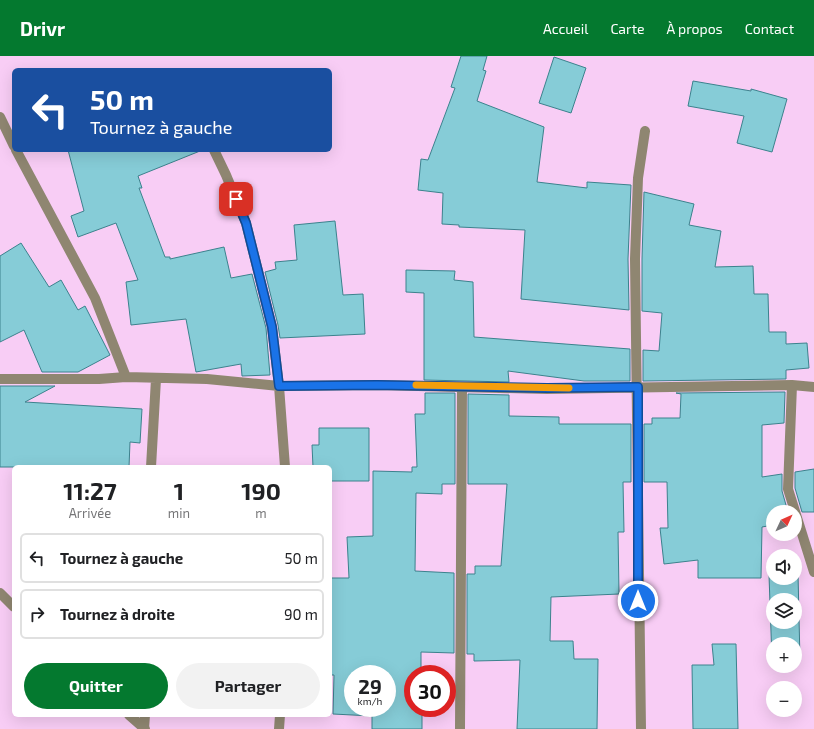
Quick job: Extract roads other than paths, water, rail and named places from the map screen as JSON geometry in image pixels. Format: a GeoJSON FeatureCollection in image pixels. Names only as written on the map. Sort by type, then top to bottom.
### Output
{"type":"FeatureCollection","features":[{"type":"Feature","properties":{"kind":"street"},"geometry":{"type":"LineString","coordinates":[[0,117],[12,142]]}},
{"type":"Feature","properties":{"kind":"street"},"geometry":{"type":"LineString","coordinates":[[641,729],[638,593],[638,387],[635,259],[638,178],[645,131]]}},
{"type":"Feature","properties":{"kind":"street"},"geometry":{"type":"LineString","coordinates":[[17,152],[95,298],[126,377]]}},
{"type":"Feature","properties":{"kind":"street"},"geometry":{"type":"LineString","coordinates":[[215,152],[246,223],[272,327],[279,386],[285,465]]}},
{"type":"Feature","properties":{"kind":"street"},"geometry":{"type":"LineString","coordinates":[[0,379],[99,379],[126,377],[156,379],[207,379],[279,386],[377,385],[547,388],[814,386]]}},
{"type":"Feature","properties":{"kind":"street"},"geometry":{"type":"LineString","coordinates":[[151,465],[156,379]]}},
{"type":"Feature","properties":{"kind":"street"},"geometry":{"type":"LineString","coordinates":[[792,385],[788,489],[814,572]]}},
{"type":"Feature","properties":{"kind":"street"},"geometry":{"type":"LineString","coordinates":[[460,729],[462,387]]}},
{"type":"Feature","properties":{"kind":"street"},"geometry":{"type":"LineString","coordinates":[[0,593],[12,605]]}},
{"type":"Feature","properties":{"kind":"street"},"geometry":{"type":"LineString","coordinates":[[131,717],[145,729]]}},
{"type":"Feature","properties":{"kind":"street"},"geometry":{"type":"LineString","coordinates":[[145,717],[145,729]]}},
{"type":"Feature","properties":{"kind":"street"},"geometry":{"type":"LineString","coordinates":[[279,729],[280,717]]}}]}
